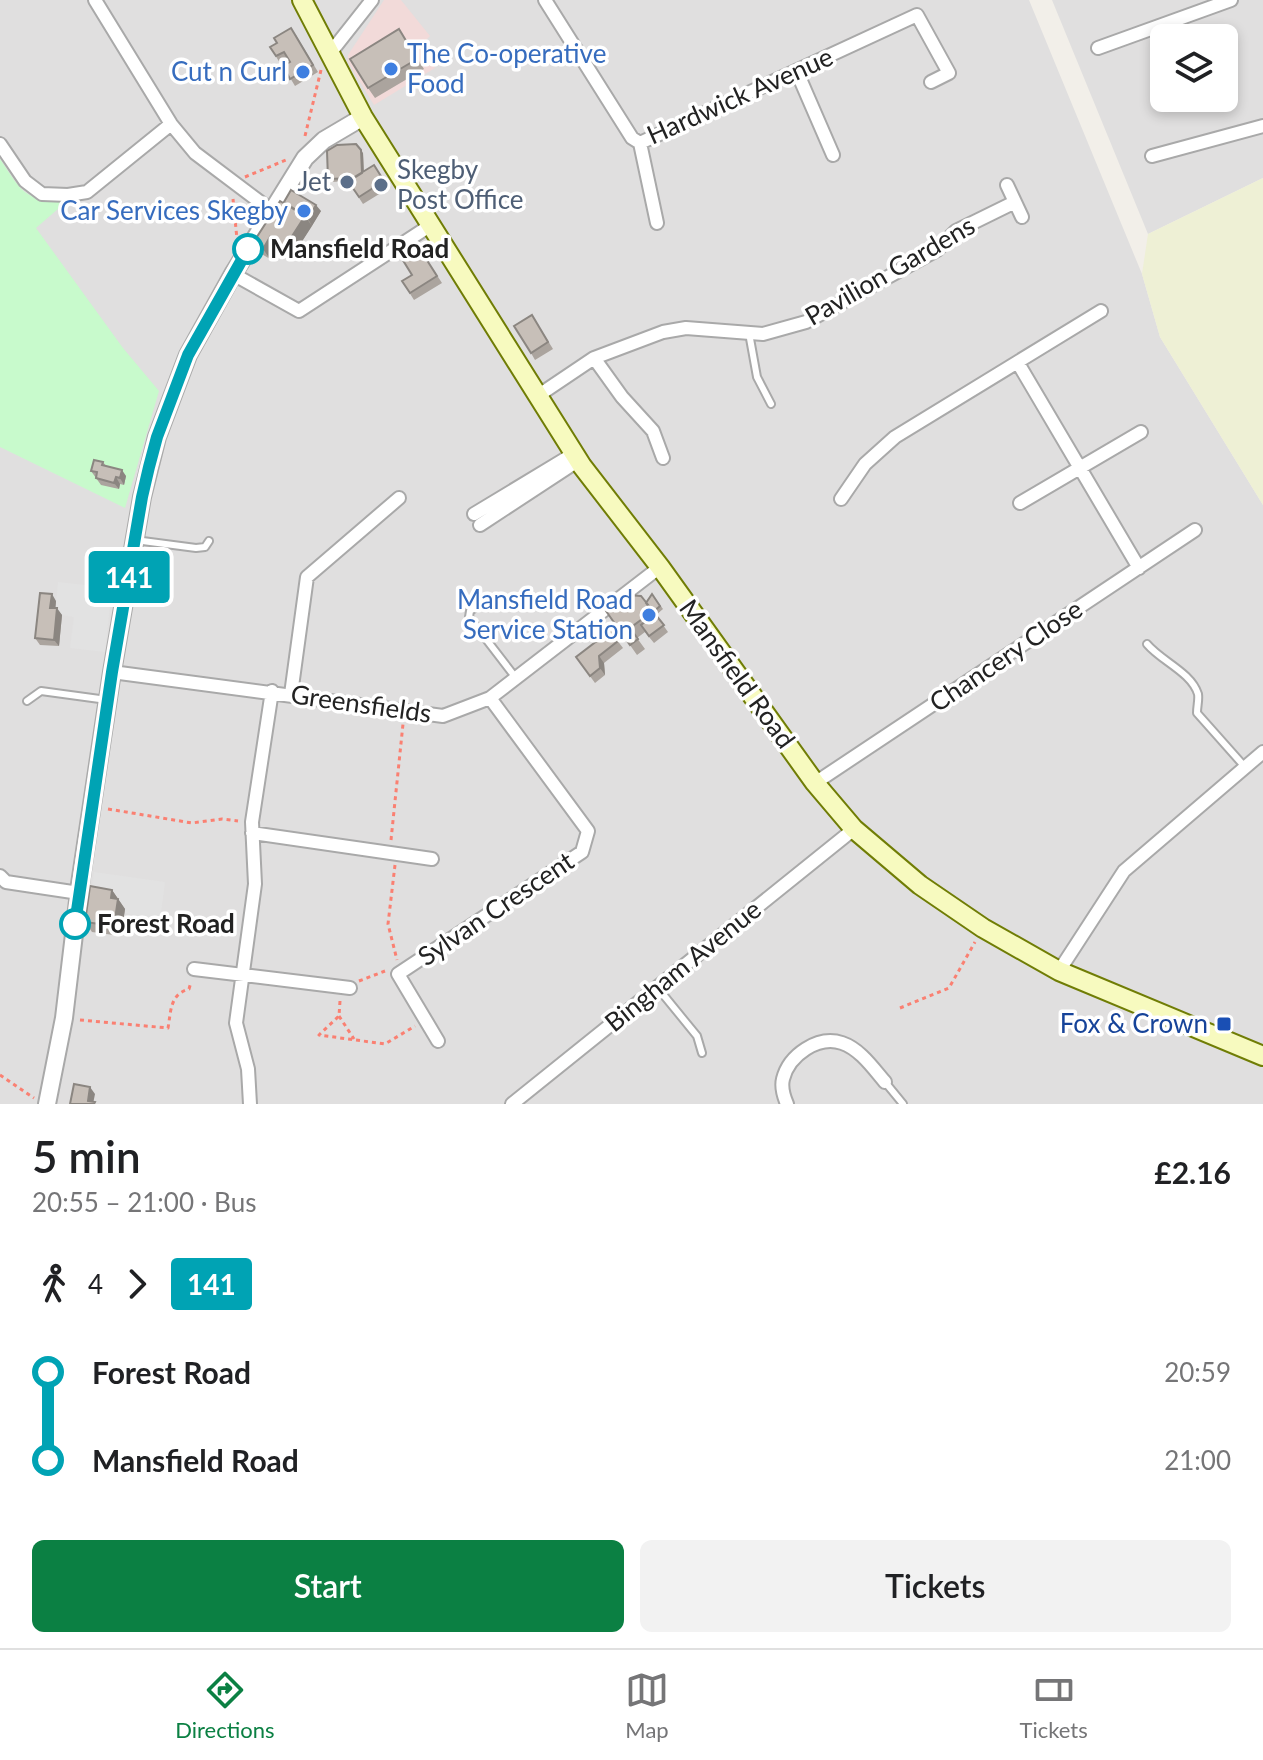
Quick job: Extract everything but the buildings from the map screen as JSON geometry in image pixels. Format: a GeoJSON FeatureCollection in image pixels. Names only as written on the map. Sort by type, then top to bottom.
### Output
{"type":"FeatureCollection","features":[{"type":"Feature","properties":{"kind":"main road","name":"Mansfield Road"},"geometry":{"type":"LineString","coordinates":[[302,0],[363,117],[577,456],[815,783],[854,829],[920,885],[983,928],[1059,971],[1261,1055]]}},
{"type":"Feature","properties":{"kind":"street"},"geometry":{"type":"LineString","coordinates":[[95,0],[171,124],[195,153],[272,211]]}},
{"type":"Feature","properties":{"kind":"street"},"geometry":{"type":"LineString","coordinates":[[331,52],[372,0]]}},
{"type":"Feature","properties":{"kind":"street","name":"Hardwick Avenue"},"geometry":{"type":"LineString","coordinates":[[545,0],[632,138],[640,143],[917,15],[949,73],[931,82]]}},
{"type":"Feature","properties":{"kind":"street"},"geometry":{"type":"LineString","coordinates":[[1098,48],[1231,0]]}},
{"type":"Feature","properties":{"kind":"street"},"geometry":{"type":"LineString","coordinates":[[797,72],[833,155]]}},
{"type":"Feature","properties":{"kind":"street"},"geometry":{"type":"LineString","coordinates":[[46,1104],[64,1018],[112,672],[117,604],[135,540],[157,437],[188,355],[233,274],[305,158],[324,140],[363,117]]}},
{"type":"Feature","properties":{"kind":"street"},"geometry":{"type":"LineString","coordinates":[[0,144],[25,181],[42,194],[68,195],[87,192],[171,124]]}},
{"type":"Feature","properties":{"kind":"street"},"geometry":{"type":"LineString","coordinates":[[1152,156],[1263,126]]}},
{"type":"Feature","properties":{"kind":"street"},"geometry":{"type":"LineString","coordinates":[[640,143],[657,223]]}},
{"type":"Feature","properties":{"kind":"street"},"geometry":{"type":"LineString","coordinates":[[1007,185],[1022,217]]}},
{"type":"Feature","properties":{"kind":"street","name":"Pavilion Gardens"},"geometry":{"type":"LineString","coordinates":[[539,395],[594,358],[663,332],[696,328],[763,334],[806,322],[937,250],[956,231],[1015,202]]}},
{"type":"Feature","properties":{"kind":"street"},"geometry":{"type":"LineString","coordinates":[[233,274],[299,311],[431,225]]}},
{"type":"Feature","properties":{"kind":"street"},"geometry":{"type":"LineString","coordinates":[[841,499],[865,464],[895,437],[1101,311]]}},
{"type":"Feature","properties":{"kind":"street"},"geometry":{"type":"LineString","coordinates":[[594,358],[622,397],[653,431],[663,458]]}},
{"type":"Feature","properties":{"kind":"street"},"geometry":{"type":"LineString","coordinates":[[1018,363],[1139,568]]}},
{"type":"Feature","properties":{"kind":"street"},"geometry":{"type":"LineString","coordinates":[[1020,503],[1141,432]]}},
{"type":"Feature","properties":{"kind":"street"},"geometry":{"type":"LineString","coordinates":[[477,520],[577,456]]}},
{"type":"Feature","properties":{"kind":"street"},"geometry":{"type":"LineString","coordinates":[[291,694],[307,577],[399,498]]}},
{"type":"Feature","properties":{"kind":"street","name":"Chancery Close"},"geometry":{"type":"LineString","coordinates":[[815,783],[1195,530]]}},
{"type":"Feature","properties":{"kind":"street","name":"Greensfields"},"geometry":{"type":"LineString","coordinates":[[112,672],[443,716],[490,698],[660,567]]}},
{"type":"Feature","properties":{"kind":"street"},"geometry":{"type":"LineString","coordinates":[[250,1104],[248,1069],[236,1023],[255,884],[252,828],[272,691]]}},
{"type":"Feature","properties":{"kind":"street","name":"Sylvan Crescent"},"geometry":{"type":"LineString","coordinates":[[438,1041],[398,974],[582,852],[588,831],[490,698]]}},
{"type":"Feature","properties":{"kind":"street"},"geometry":{"type":"LineString","coordinates":[[1059,971],[1124,871],[1263,752]]}},
{"type":"Feature","properties":{"kind":"street"},"geometry":{"type":"LineString","coordinates":[[252,828],[432,859]]}},
{"type":"Feature","properties":{"kind":"street","name":"Bingham Avenue"},"geometry":{"type":"LineString","coordinates":[[512,1104],[854,829]]}},
{"type":"Feature","properties":{"kind":"street"},"geometry":{"type":"LineString","coordinates":[[0,876],[6,882],[79,893]]}},
{"type":"Feature","properties":{"kind":"street"},"geometry":{"type":"LineString","coordinates":[[194,969],[346,988]]}},
{"type":"Feature","properties":{"kind":"street"},"geometry":{"type":"LineString","coordinates":[[787,1104],[782,1081],[790,1062],[800,1052],[827,1041],[853,1049],[885,1082]]}},
{"type":"Feature","properties":{"kind":"lane"},"geometry":{"type":"LineString","coordinates":[[749,333],[757,377],[771,404]]}},
{"type":"Feature","properties":{"kind":"lane"},"geometry":{"type":"LineString","coordinates":[[135,540],[196,548],[205,547],[209,541]]}},
{"type":"Feature","properties":{"kind":"lane"},"geometry":{"type":"LineString","coordinates":[[488,599],[470,611],[469,617],[516,678]]}},
{"type":"Feature","properties":{"kind":"lane"},"geometry":{"type":"LineString","coordinates":[[1147,644],[1157,657],[1179,670],[1197,691],[1197,713],[1245,767]]}},
{"type":"Feature","properties":{"kind":"lane"},"geometry":{"type":"LineString","coordinates":[[27,701],[41,691],[108,701]]}},
{"type":"Feature","properties":{"kind":"lane"},"geometry":{"type":"LineString","coordinates":[[657,987],[697,1036],[702,1053]]}},
{"type":"Feature","properties":{"kind":"lane"},"geometry":{"type":"LineString","coordinates":[[885,1082],[903,1104]]}},
{"type":"Feature","properties":{"kind":"path"},"geometry":{"type":"LineString","coordinates":[[305,158],[300,154],[321,70],[331,52]]}},
{"type":"Feature","properties":{"kind":"path"},"geometry":{"type":"LineString","coordinates":[[405,711],[390,842],[396,848],[396,854],[388,924],[398,974],[382,971],[356,982],[351,981],[346,988],[339,1016],[319,1035],[385,1044],[425,1020]]}},
{"type":"Feature","properties":{"kind":"path"},"geometry":{"type":"LineString","coordinates":[[92,806],[192,823],[222,819],[252,828]]}},
{"type":"Feature","properties":{"kind":"path"},"geometry":{"type":"LineString","coordinates":[[900,1008],[949,988],[983,928]]}},
{"type":"Feature","properties":{"kind":"path"},"geometry":{"type":"LineString","coordinates":[[64,1018],[168,1028],[173,999],[184,989],[189,989],[194,969]]}},
{"type":"Feature","properties":{"kind":"path"},"geometry":{"type":"LineString","coordinates":[[339,1016],[355,1040]]}},
{"type":"Feature","properties":{"kind":"path"},"geometry":{"type":"LineString","coordinates":[[0,1075],[46,1104]]}},
{"type":"Feature","properties":{"kind":"shaded area"},"geometry":{"type":"Polygon","coordinates":[[[0,0],[1029,0],[1142,274],[1160,337],[1263,505],[1263,1104],[0,1104],[0,0]]]}},
{"type":"Feature","properties":{"kind":"shaded area"},"geometry":{"type":"Polygon","coordinates":[[[384,0],[401,0],[430,36],[421,45],[435,68],[374,105],[348,62],[348,55],[384,0]]]}},
{"type":"Feature","properties":{"kind":"shaded area"},"geometry":{"type":"Polygon","coordinates":[[[1052,0],[1263,0],[1263,178],[1148,234],[1052,0]]]}},
{"type":"Feature","properties":{"kind":"shaded area"},"geometry":{"type":"Polygon","coordinates":[[[58,582],[112,588],[105,652],[70,648],[74,617],[55,614],[58,582]]]}},
{"type":"Feature","properties":{"kind":"shaded area"},"geometry":{"type":"Polygon","coordinates":[[[94,872],[165,882],[160,921],[125,913],[125,909],[90,898],[94,872]]]}},
{"type":"Feature","properties":{"kind":"green space"},"geometry":{"type":"Polygon","coordinates":[[[0,159],[20,188],[32,196],[66,202],[36,228],[123,348],[159,391],[125,508],[0,447],[0,159]]]}},
{"type":"Feature","properties":{"kind":"green space"},"geometry":{"type":"Polygon","coordinates":[[[1263,178],[1263,505],[1160,337],[1142,274],[1148,234],[1263,178]]]}},
{"type":"Feature","properties":{"kind":"bus line","name":"141"},"geometry":{"type":"LineString","coordinates":[[75,924],[112,672],[149,467],[188,355],[248,249]]}},
{"type":"Feature","properties":{"kind":"place","name":"The Co-operative Food"},"geometry":{"type":"Point","coordinates":[391,69]}},
{"type":"Feature","properties":{"kind":"place","name":"Cut n Curl"},"geometry":{"type":"Point","coordinates":[303,72]}},
{"type":"Feature","properties":{"kind":"place","name":"Jet"},"geometry":{"type":"Point","coordinates":[347,182]}},
{"type":"Feature","properties":{"kind":"place","name":"Skegby Post Office"},"geometry":{"type":"Point","coordinates":[381,185]}},
{"type":"Feature","properties":{"kind":"place","name":"Car Services Skegby"},"geometry":{"type":"Point","coordinates":[304,211]}},
{"type":"Feature","properties":{"kind":"place","name":"Mansfield Road"},"geometry":{"type":"Point","coordinates":[248,249]}},
{"type":"Feature","properties":{"kind":"place","name":"Mansfield Road Service Station"},"geometry":{"type":"Point","coordinates":[649,615]}},
{"type":"Feature","properties":{"kind":"place","name":"Forest Road"},"geometry":{"type":"Point","coordinates":[75,924]}},
{"type":"Feature","properties":{"kind":"place","name":"Fox & Crown"},"geometry":{"type":"Point","coordinates":[1224,1024]}}]}
